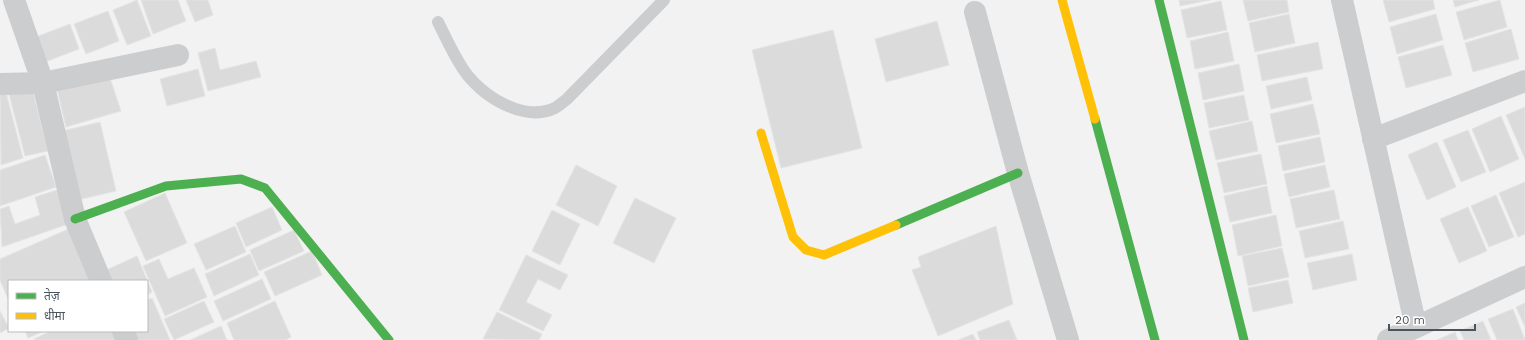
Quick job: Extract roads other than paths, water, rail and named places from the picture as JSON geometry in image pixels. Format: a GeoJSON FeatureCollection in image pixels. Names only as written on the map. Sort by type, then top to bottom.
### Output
{"type":"FeatureCollection","features":[{"type":"Feature","properties":{"kind":"street"},"geometry":{"type":"LineString","coordinates":[[14,0],[43,83],[75,220],[101,280]]}},
{"type":"Feature","properties":{"kind":"street"},"geometry":{"type":"LineString","coordinates":[[1062,0],[1156,340]]}},
{"type":"Feature","properties":{"kind":"street"},"geometry":{"type":"LineString","coordinates":[[1159,0],[1244,340]]}},
{"type":"Feature","properties":{"kind":"street"},"geometry":{"type":"LineString","coordinates":[[1342,0],[1416,327]]}},
{"type":"Feature","properties":{"kind":"street"},"geometry":{"type":"LineString","coordinates":[[975,12],[1018,173],[1068,340]]}},
{"type":"Feature","properties":{"kind":"street"},"geometry":{"type":"LineString","coordinates":[[0,84],[43,83],[178,55]]}},
{"type":"Feature","properties":{"kind":"street"},"geometry":{"type":"LineString","coordinates":[[1373,139],[1525,81]]}},
{"type":"Feature","properties":{"kind":"street"},"geometry":{"type":"LineString","coordinates":[[761,133],[793,237],[799,246],[811,253],[824,255],[1018,173]]}},
{"type":"Feature","properties":{"kind":"street"},"geometry":{"type":"LineString","coordinates":[[75,220],[166,186],[241,179],[265,188],[389,340]]}},
{"type":"Feature","properties":{"kind":"street"},"geometry":{"type":"LineString","coordinates":[[1388,340],[1525,277]]}},
{"type":"Feature","properties":{"kind":"lane"},"geometry":{"type":"LineString","coordinates":[[438,22],[463,70],[482,91],[501,104],[519,110],[541,112],[555,108],[567,99],[664,0]]}}]}
